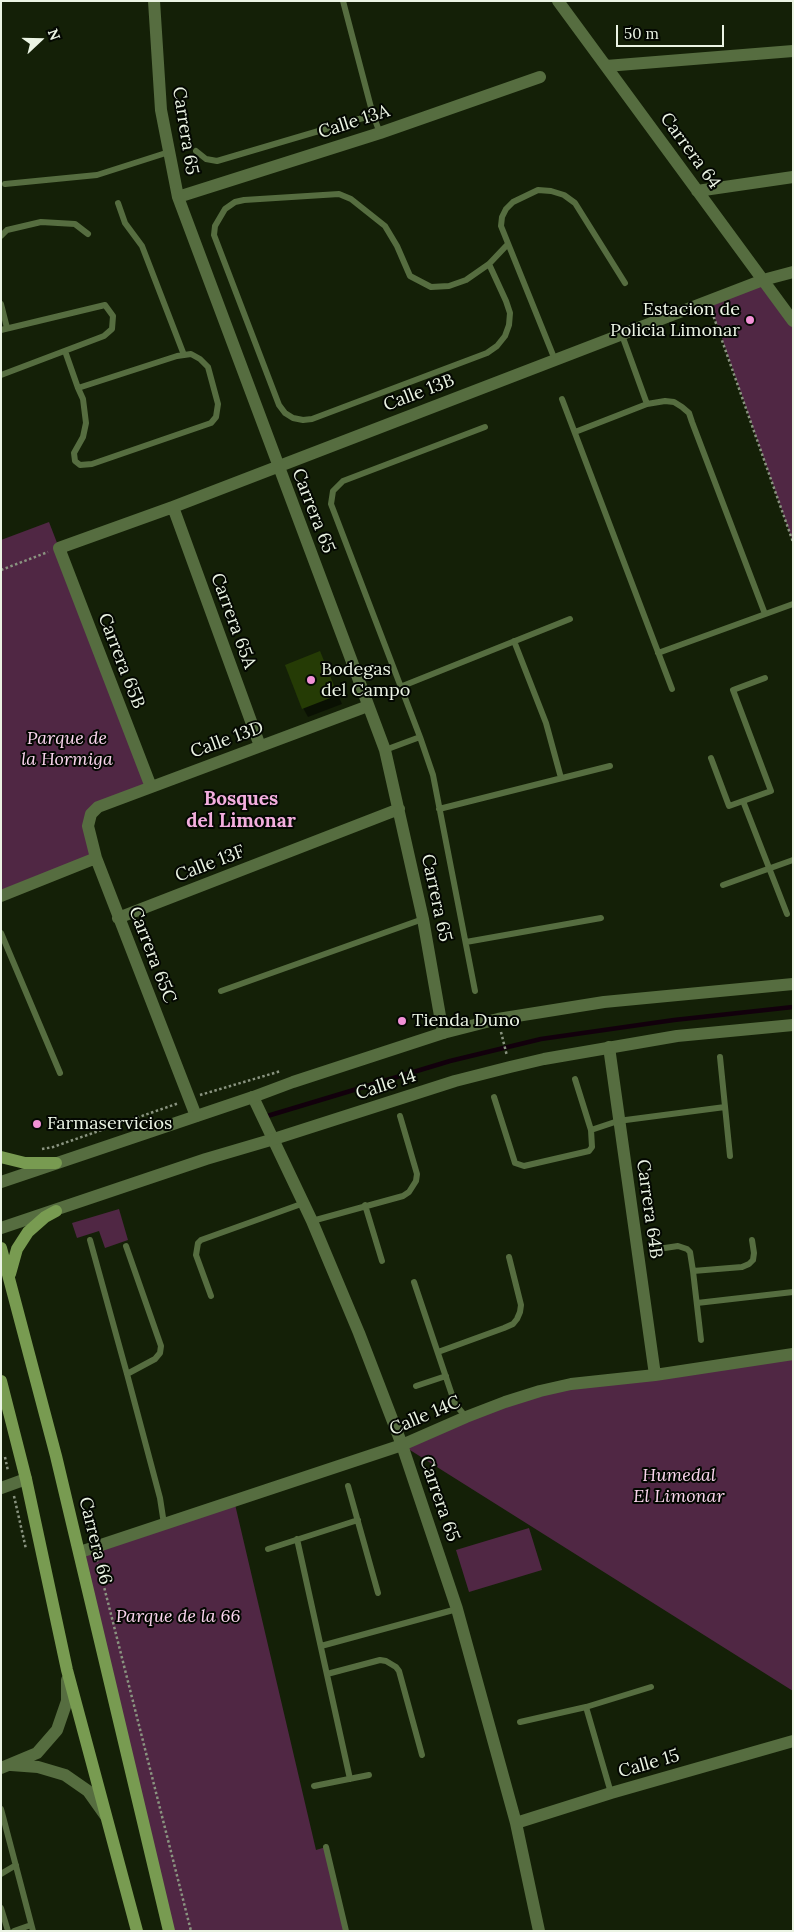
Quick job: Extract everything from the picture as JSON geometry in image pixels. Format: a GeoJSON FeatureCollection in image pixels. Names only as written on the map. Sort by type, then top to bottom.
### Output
{"type":"FeatureCollection","features":[{"type":"Feature","properties":{"kind":"main road"},"geometry":{"type":"LineString","coordinates":[[1,1156],[25,1163],[56,1163]]}},
{"type":"Feature","properties":{"kind":"main road"},"geometry":{"type":"LineString","coordinates":[[10,1282],[11,1265],[20,1243],[36,1224],[56,1211]]}},
{"type":"Feature","properties":{"kind":"main road","name":"Carrera 66"},"geometry":{"type":"LineString","coordinates":[[1,1248],[80,1552],[169,1931]]}},
{"type":"Feature","properties":{"kind":"main road"},"geometry":{"type":"LineString","coordinates":[[1,1381],[5,1411],[26,1479],[68,1670],[104,1815],[137,1931]]}},
{"type":"Feature","properties":{"kind":"street","name":"Carrera 65"},"geometry":{"type":"LineString","coordinates":[[154,1],[161,110],[178,197],[385,750],[423,919],[443,1034]]}},
{"type":"Feature","properties":{"kind":"street","name":"Carrera 64"},"geometry":{"type":"LineString","coordinates":[[558,1],[793,321]]}},
{"type":"Feature","properties":{"kind":"street"},"geometry":{"type":"LineString","coordinates":[[606,66],[793,50]]}},
{"type":"Feature","properties":{"kind":"street","name":"Calle 13A"},"geometry":{"type":"LineString","coordinates":[[178,197],[380,133],[540,77]]}},
{"type":"Feature","properties":{"kind":"street"},"geometry":{"type":"LineString","coordinates":[[697,191],[793,176]]}},
{"type":"Feature","properties":{"kind":"street","name":"Calle 13B"},"geometry":{"type":"LineString","coordinates":[[59,548],[173,507],[763,280],[793,272]]}},
{"type":"Feature","properties":{"kind":"street","name":"Carrera 65A"},"geometry":{"type":"LineString","coordinates":[[173,507],[260,746]]}},
{"type":"Feature","properties":{"kind":"street","name":"Carrera 65B"},"geometry":{"type":"LineString","coordinates":[[59,548],[151,787]]}},
{"type":"Feature","properties":{"kind":"street","name":"Calle 13D"},"geometry":{"type":"LineString","coordinates":[[98,807],[368,706]]}},
{"type":"Feature","properties":{"kind":"street","name":"Carrera 65C"},"geometry":{"type":"LineString","coordinates":[[98,807],[90,814],[88,826],[96,858],[196,1116]]}},
{"type":"Feature","properties":{"kind":"street","name":"Calle 13F"},"geometry":{"type":"LineString","coordinates":[[118,918],[399,809]]}},
{"type":"Feature","properties":{"kind":"street"},"geometry":{"type":"LineString","coordinates":[[1,896],[96,858]]}},
{"type":"Feature","properties":{"kind":"street","name":"Calle 14"},"geometry":{"type":"LineString","coordinates":[[1,1182],[293,1082],[498,1018],[604,1002],[793,984]]}},
{"type":"Feature","properties":{"kind":"street","name":"Calle 14"},"geometry":{"type":"LineString","coordinates":[[1,1228],[206,1159],[455,1081],[544,1059],[609,1047],[678,1036],[793,1025]]}},
{"type":"Feature","properties":{"kind":"street","name":"Carrera 64B"},"geometry":{"type":"LineString","coordinates":[[609,1047],[618,1121],[656,1375]]}},
{"type":"Feature","properties":{"kind":"street","name":"Carrera 65"},"geometry":{"type":"LineString","coordinates":[[253,1097],[312,1221],[359,1333],[402,1445],[457,1609],[516,1823],[539,1931]]}},
{"type":"Feature","properties":{"kind":"street","name":"Calle 14C"},"geometry":{"type":"LineString","coordinates":[[80,1552],[402,1445],[504,1402],[548,1389],[571,1384],[656,1375],[793,1354]]}},
{"type":"Feature","properties":{"kind":"street"},"geometry":{"type":"LineString","coordinates":[[1,1488],[26,1479]]}},
{"type":"Feature","properties":{"kind":"street"},"geometry":{"type":"LineString","coordinates":[[5,1766],[37,1754],[57,1730],[67,1701],[68,1670]]}},
{"type":"Feature","properties":{"kind":"street","name":"Calle 15"},"geometry":{"type":"LineString","coordinates":[[516,1823],[611,1793],[793,1741]]}},
{"type":"Feature","properties":{"kind":"street"},"geometry":{"type":"LineString","coordinates":[[5,1766],[38,1767],[65,1775],[88,1791],[104,1815]]}},
{"type":"Feature","properties":{"kind":"lane"},"geometry":{"type":"LineString","coordinates":[[343,1],[373,115],[380,133]]}},
{"type":"Feature","properties":{"kind":"lane"},"geometry":{"type":"LineString","coordinates":[[196,151],[206,159],[217,161],[373,115]]}},
{"type":"Feature","properties":{"kind":"lane"},"geometry":{"type":"LineString","coordinates":[[5,184],[97,175],[169,152]]}},
{"type":"Feature","properties":{"kind":"lane"},"geometry":{"type":"LineString","coordinates":[[555,360],[507,245],[501,226],[502,217],[506,209],[513,202],[538,190],[564,195],[575,203],[625,283]]}},
{"type":"Feature","properties":{"kind":"lane"},"geometry":{"type":"LineString","coordinates":[[488,264],[510,312],[509,325],[505,336],[498,346],[487,353],[312,419],[303,420],[293,418],[279,406],[214,235],[215,226],[225,209],[235,202],[339,194],[351,199],[385,226],[397,246],[410,276],[431,287],[449,286],[466,280],[488,264],[507,245]]}},
{"type":"Feature","properties":{"kind":"lane"},"geometry":{"type":"LineString","coordinates":[[118,204],[125,223],[142,246],[184,355]]}},
{"type":"Feature","properties":{"kind":"lane"},"geometry":{"type":"LineString","coordinates":[[1,236],[7,230],[41,222],[75,224],[88,234]]}},
{"type":"Feature","properties":{"kind":"lane"},"geometry":{"type":"LineString","coordinates":[[1,304],[4,329],[105,305],[113,316],[112,329],[104,336],[1,375]]}},
{"type":"Feature","properties":{"kind":"lane"},"geometry":{"type":"LineString","coordinates":[[622,335],[647,404]]}},
{"type":"Feature","properties":{"kind":"lane"},"geometry":{"type":"LineString","coordinates":[[65,351],[78,388],[83,399],[86,423],[83,437],[74,453],[75,461],[80,465],[92,464],[211,423],[216,417],[218,404],[208,367],[191,354],[78,388]]}},
{"type":"Feature","properties":{"kind":"lane"},"geometry":{"type":"LineString","coordinates":[[562,399],[672,688]]}},
{"type":"Feature","properties":{"kind":"lane"},"geometry":{"type":"LineString","coordinates":[[575,432],[647,404],[665,401],[674,402],[682,406],[688,413],[765,614]]}},
{"type":"Feature","properties":{"kind":"lane"},"geometry":{"type":"LineString","coordinates":[[475,991],[432,775],[420,737],[332,510],[331,497],[343,481],[485,427]]}},
{"type":"Feature","properties":{"kind":"lane"},"geometry":{"type":"LineString","coordinates":[[658,653],[793,604]]}},
{"type":"Feature","properties":{"kind":"lane"},"geometry":{"type":"LineString","coordinates":[[400,687],[570,619]]}},
{"type":"Feature","properties":{"kind":"lane"},"geometry":{"type":"LineString","coordinates":[[514,641],[546,723],[561,778]]}},
{"type":"Feature","properties":{"kind":"lane"},"geometry":{"type":"LineString","coordinates":[[711,758],[729,806],[770,791],[733,690],[765,678]]}},
{"type":"Feature","properties":{"kind":"lane"},"geometry":{"type":"LineString","coordinates":[[385,750],[420,737]]}},
{"type":"Feature","properties":{"kind":"lane"},"geometry":{"type":"LineString","coordinates":[[439,809],[610,766]]}},
{"type":"Feature","properties":{"kind":"lane"},"geometry":{"type":"LineString","coordinates":[[743,801],[787,914]]}},
{"type":"Feature","properties":{"kind":"lane"},"geometry":{"type":"LineString","coordinates":[[723,885],[793,860]]}},
{"type":"Feature","properties":{"kind":"lane"},"geometry":{"type":"LineString","coordinates":[[466,942],[601,918]]}},
{"type":"Feature","properties":{"kind":"lane"},"geometry":{"type":"LineString","coordinates":[[222,991],[423,919]]}},
{"type":"Feature","properties":{"kind":"lane"},"geometry":{"type":"LineString","coordinates":[[1,933],[60,1073]]}},
{"type":"Feature","properties":{"kind":"lane"},"geometry":{"type":"LineString","coordinates":[[720,1057],[730,1156]]}},
{"type":"Feature","properties":{"kind":"lane"},"geometry":{"type":"LineString","coordinates":[[494,1098],[515,1163],[524,1166],[589,1151],[592,1147],[591,1130],[575,1079]]}},
{"type":"Feature","properties":{"kind":"lane"},"geometry":{"type":"LineString","coordinates":[[591,1130],[618,1121],[725,1107]]}},
{"type":"Feature","properties":{"kind":"lane"},"geometry":{"type":"LineString","coordinates":[[312,1221],[403,1196],[409,1192],[416,1181],[417,1174],[400,1116]]}},
{"type":"Feature","properties":{"kind":"lane"},"geometry":{"type":"LineString","coordinates":[[211,1296],[196,1255],[198,1243],[201,1240],[304,1203]]}},
{"type":"Feature","properties":{"kind":"lane"},"geometry":{"type":"LineString","coordinates":[[365,1205],[382,1261]]}},
{"type":"Feature","properties":{"kind":"lane"},"geometry":{"type":"LineString","coordinates":[[90,1240],[128,1374],[160,1498],[164,1524]]}},
{"type":"Feature","properties":{"kind":"lane"},"geometry":{"type":"LineString","coordinates":[[694,1271],[742,1267],[749,1264],[753,1260],[754,1253],[752,1240]]}},
{"type":"Feature","properties":{"kind":"lane"},"geometry":{"type":"LineString","coordinates":[[126,1246],[161,1346],[160,1353],[155,1360],[128,1374]]}},
{"type":"Feature","properties":{"kind":"lane"},"geometry":{"type":"LineString","coordinates":[[658,1249],[678,1246],[687,1249],[691,1256],[701,1340]]}},
{"type":"Feature","properties":{"kind":"lane"},"geometry":{"type":"LineString","coordinates":[[438,1352],[504,1328],[513,1324],[517,1319],[521,1305],[509,1257]]}},
{"type":"Feature","properties":{"kind":"lane"},"geometry":{"type":"LineString","coordinates":[[414,1282],[455,1404],[466,1417]]}},
{"type":"Feature","properties":{"kind":"lane"},"geometry":{"type":"LineString","coordinates":[[697,1303],[793,1292]]}},
{"type":"Feature","properties":{"kind":"lane"},"geometry":{"type":"LineString","coordinates":[[416,1386],[446,1376]]}},
{"type":"Feature","properties":{"kind":"lane"},"geometry":{"type":"LineString","coordinates":[[348,1486],[378,1593]]}},
{"type":"Feature","properties":{"kind":"lane"},"geometry":{"type":"LineString","coordinates":[[268,1549],[358,1520]]}},
{"type":"Feature","properties":{"kind":"lane"},"geometry":{"type":"LineString","coordinates":[[297,1539],[350,1779]]}},
{"type":"Feature","properties":{"kind":"lane"},"geometry":{"type":"LineString","coordinates":[[321,1646],[457,1609]]}},
{"type":"Feature","properties":{"kind":"lane"},"geometry":{"type":"LineString","coordinates":[[327,1674],[380,1660],[396,1667],[399,1671],[422,1755]]}},
{"type":"Feature","properties":{"kind":"lane"},"geometry":{"type":"LineString","coordinates":[[520,1722],[586,1707],[652,1687]]}},
{"type":"Feature","properties":{"kind":"lane"},"geometry":{"type":"LineString","coordinates":[[586,1707],[611,1793]]}},
{"type":"Feature","properties":{"kind":"lane"},"geometry":{"type":"LineString","coordinates":[[314,1786],[369,1775]]}},
{"type":"Feature","properties":{"kind":"lane"},"geometry":{"type":"LineString","coordinates":[[1,1809],[32,1928],[14,1931]]}},
{"type":"Feature","properties":{"kind":"lane"},"geometry":{"type":"LineString","coordinates":[[326,1847],[346,1931]]}},
{"type":"Feature","properties":{"kind":"lane"},"geometry":{"type":"LineString","coordinates":[[1,1874],[16,1865]]}},
{"type":"Feature","properties":{"kind":"lane"},"geometry":{"type":"LineString","coordinates":[[1,1908],[8,1931]]}},
{"type":"Feature","properties":{"kind":"path"},"geometry":{"type":"LineString","coordinates":[[709,301],[793,542]]}},
{"type":"Feature","properties":{"kind":"path"},"geometry":{"type":"LineString","coordinates":[[1,570],[59,548]]}},
{"type":"Feature","properties":{"kind":"path"},"geometry":{"type":"LineString","coordinates":[[501,1033],[508,1060]]}},
{"type":"Feature","properties":{"kind":"path"},"geometry":{"type":"LineString","coordinates":[[39,1149],[53,1147],[189,1099]]}},
{"type":"Feature","properties":{"kind":"path"},"geometry":{"type":"LineString","coordinates":[[84,1509],[191,1931]]}},
{"type":"Feature","properties":{"kind":"green space"},"geometry":{"type":"Polygon","coordinates":[[[763,280],[793,321],[793,542],[709,301],[763,280]]]}},
{"type":"Feature","properties":{"kind":"green space","name":"Parque de la Hormiga"},"geometry":{"type":"Polygon","coordinates":[[[49,522],[151,787],[91,814],[96,858],[1,896],[1,540],[49,522]]]}},
{"type":"Feature","properties":{"kind":"green space"},"geometry":{"type":"Polygon","coordinates":[[[119,1209],[128,1240],[105,1248],[99,1231],[77,1238],[72,1223],[119,1209]]]}},
{"type":"Feature","properties":{"kind":"green space","name":"Humedal El Limonar"},"geometry":{"type":"Polygon","coordinates":[[[793,1354],[793,1691],[402,1445],[540,1391],[793,1354]]]}},
{"type":"Feature","properties":{"kind":"green space","name":"Parque de la 66"},"geometry":{"type":"Polygon","coordinates":[[[234,1500],[316,1850],[326,1847],[346,1931],[169,1931],[80,1552],[234,1500]]]}},
{"type":"Feature","properties":{"kind":"green space"},"geometry":{"type":"Polygon","coordinates":[[[529,1528],[542,1570],[469,1592],[456,1550],[529,1528]]]}},
{"type":"Feature","properties":{"kind":"building","name":"Bodegas del Campo"},"geometry":{"type":"Polygon","coordinates":[[[320,651],[338,695],[302,709],[285,665],[320,651]]]}},
{"type":"Feature","properties":{"kind":"waterway"},"geometry":{"type":"LineString","coordinates":[[264,1117],[450,1061],[541,1039],[674,1020],[793,1007]]}},
{"type":"Feature","properties":{"kind":"place","name":"Estacion de Policia Limonar"},"geometry":{"type":"Point","coordinates":[750,320]}},
{"type":"Feature","properties":{"kind":"place","name":"Bodegas del Campo"},"geometry":{"type":"Point","coordinates":[311,680]}},
{"type":"Feature","properties":{"kind":"place","name":"Tienda Duno"},"geometry":{"type":"Point","coordinates":[402,1021]}},
{"type":"Feature","properties":{"kind":"place","name":"Farmaservicios"},"geometry":{"type":"Point","coordinates":[37,1124]}},
{"type":"Feature","properties":{"kind":"district","name":"Bosques del Limonar"},"geometry":{"type":"Point","coordinates":[241,811]}}]}
